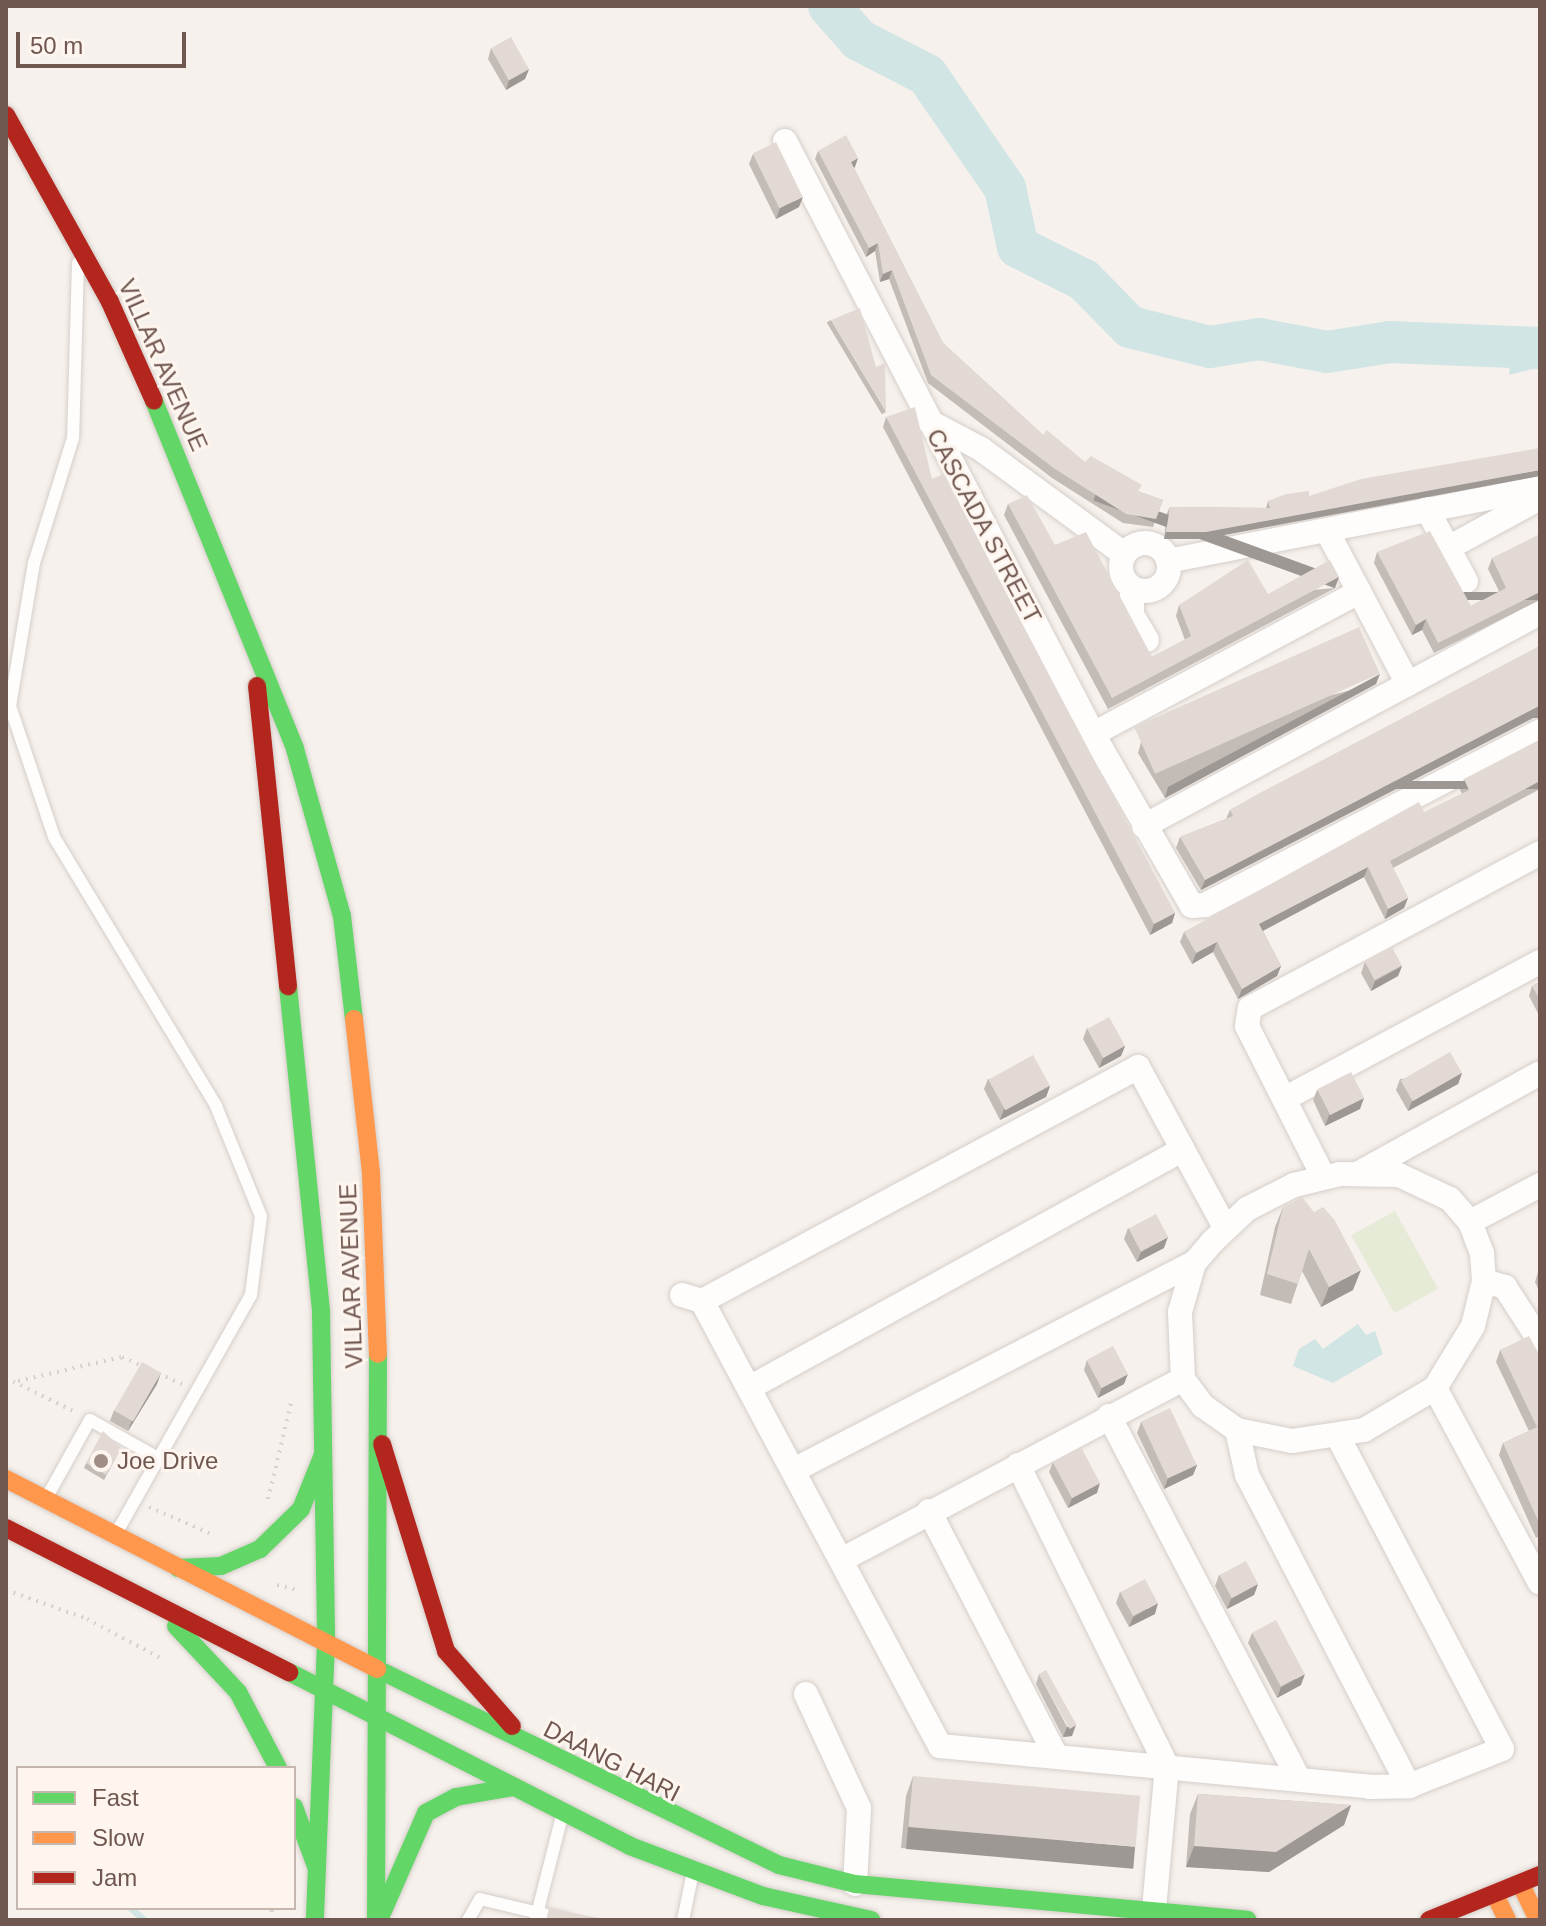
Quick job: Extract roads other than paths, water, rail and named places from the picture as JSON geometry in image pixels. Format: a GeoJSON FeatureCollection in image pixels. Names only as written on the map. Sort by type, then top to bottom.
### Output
{"type":"FeatureCollection","features":[{"type":"Feature","properties":{"kind":"main road","name":"VILLAR AVENUE"},"geometry":{"type":"LineString","coordinates":[[6,115],[79,245],[201,508],[295,749],[342,916],[371,1174],[382,1444],[378,1920]]}},
{"type":"Feature","properties":{"kind":"main road","name":"VILLAR AVENUE"},"geometry":{"type":"LineString","coordinates":[[253,646],[311,1175],[326,1642],[315,1920]]}},
{"type":"Feature","properties":{"kind":"main road"},"geometry":{"type":"LineString","coordinates":[[382,1444],[446,1651],[534,1748]]}},
{"type":"Feature","properties":{"kind":"main road"},"geometry":{"type":"LineString","coordinates":[[178,1568],[221,1566],[260,1549],[301,1509],[322,1457]]}},
{"type":"Feature","properties":{"kind":"main road","name":"DAANG HARI"},"geometry":{"type":"LineString","coordinates":[[6,1479],[702,1834],[779,1865],[855,1884],[1153,1916],[1247,1920]]}},
{"type":"Feature","properties":{"kind":"main road"},"geometry":{"type":"LineString","coordinates":[[6,1528],[563,1812],[693,1872],[871,1920]]}},
{"type":"Feature","properties":{"kind":"main road"},"geometry":{"type":"LineString","coordinates":[[158,1607],[238,1692],[277,1766]]}},
{"type":"Feature","properties":{"kind":"main road"},"geometry":{"type":"LineString","coordinates":[[378,1920],[426,1813],[456,1797],[514,1787]]}},
{"type":"Feature","properties":{"kind":"main road"},"geometry":{"type":"LineString","coordinates":[[296,1812],[316,1866]]}},
{"type":"Feature","properties":{"kind":"main road"},"geometry":{"type":"LineString","coordinates":[[1429,1920],[1496,1897],[1540,1875]]}},
{"type":"Feature","properties":{"kind":"main road"},"geometry":{"type":"LineString","coordinates":[[1521,1885],[1538,1920]]}},
{"type":"Feature","properties":{"kind":"main road"},"geometry":{"type":"LineString","coordinates":[[1496,1897],[1507,1920]]}},
{"type":"Feature","properties":{"kind":"street","name":"CASCADA STREET"},"geometry":{"type":"LineString","coordinates":[[785,141],[1093,734],[1192,906],[1205,905],[1540,731]]}},
{"type":"Feature","properties":{"kind":"street"},"geometry":{"type":"LineString","coordinates":[[930,422],[981,449],[1124,554]]}},
{"type":"Feature","properties":{"kind":"street"},"geometry":{"type":"LineString","coordinates":[[1124,554],[1144,543],[1168,561],[1540,488]]}},
{"type":"Feature","properties":{"kind":"street"},"geometry":{"type":"LineString","coordinates":[[1448,548],[1540,498]]}},
{"type":"Feature","properties":{"kind":"street"},"geometry":{"type":"LineString","coordinates":[[1427,509],[1466,581]]}},
{"type":"Feature","properties":{"kind":"street"},"geometry":{"type":"LineString","coordinates":[[1327,531],[1408,684]]}},
{"type":"Feature","properties":{"kind":"street"},"geometry":{"type":"LineString","coordinates":[[1124,554],[1122,577],[1132,589],[1132,615],[1147,640]]}},
{"type":"Feature","properties":{"kind":"street"},"geometry":{"type":"LineString","coordinates":[[1132,589],[1156,589],[1168,561]]}},
{"type":"Feature","properties":{"kind":"street"},"geometry":{"type":"LineString","coordinates":[[1093,734],[1359,592]]}},
{"type":"Feature","properties":{"kind":"street"},"geometry":{"type":"LineString","coordinates":[[1144,826],[1540,613]]}},
{"type":"Feature","properties":{"kind":"street"},"geometry":{"type":"LineString","coordinates":[[1323,1176],[1247,1026],[1250,1008],[1540,853]]}},
{"type":"Feature","properties":{"kind":"street"},"geometry":{"type":"LineString","coordinates":[[1284,1099],[1540,962]]}},
{"type":"Feature","properties":{"kind":"street"},"geometry":{"type":"LineString","coordinates":[[1225,1227],[1138,1067],[692,1298],[749,1388],[843,1559],[940,1746],[1409,1786],[1502,1749],[1338,1437]]}},
{"type":"Feature","properties":{"kind":"street"},"geometry":{"type":"LineString","coordinates":[[1359,1173],[1540,1073]]}},
{"type":"Feature","properties":{"kind":"street"},"geometry":{"type":"LineString","coordinates":[[749,1388],[1183,1149]]}},
{"type":"Feature","properties":{"kind":"street"},"geometry":{"type":"LineString","coordinates":[[794,1470],[1194,1263],[1225,1227],[1268,1198],[1323,1176],[1359,1173],[1429,1185],[1470,1222],[1484,1281],[1458,1358],[1435,1388],[1385,1420],[1338,1437],[1292,1441],[1237,1430],[1203,1406],[1183,1379],[1180,1312],[1194,1263]]}},
{"type":"Feature","properties":{"kind":"street"},"geometry":{"type":"LineString","coordinates":[[1470,1222],[1540,1185]]}},
{"type":"Feature","properties":{"kind":"street"},"geometry":{"type":"LineString","coordinates":[[1484,1281],[1505,1287],[1540,1341]]}},
{"type":"Feature","properties":{"kind":"street"},"geometry":{"type":"LineString","coordinates":[[843,1559],[1183,1379]]}},
{"type":"Feature","properties":{"kind":"street"},"geometry":{"type":"LineString","coordinates":[[1435,1388],[1540,1583]]}},
{"type":"Feature","properties":{"kind":"street"},"geometry":{"type":"LineString","coordinates":[[1109,1416],[1299,1779]]}},
{"type":"Feature","properties":{"kind":"street"},"geometry":{"type":"LineString","coordinates":[[1237,1430],[1247,1475],[1409,1786]]}},
{"type":"Feature","properties":{"kind":"street"},"geometry":{"type":"LineString","coordinates":[[1018,1465],[1167,1766],[1153,1916]]}},
{"type":"Feature","properties":{"kind":"street"},"geometry":{"type":"LineString","coordinates":[[929,1511],[1056,1756]]}},
{"type":"Feature","properties":{"kind":"street"},"geometry":{"type":"LineString","coordinates":[[806,1694],[859,1808],[855,1884]]}},
{"type":"Feature","properties":{"kind":"lane"},"geometry":{"type":"LineString","coordinates":[[79,245],[73,438],[34,563],[10,706],[54,837],[216,1106],[261,1216],[251,1295],[115,1534]]}},
{"type":"Feature","properties":{"kind":"lane"},"geometry":{"type":"LineString","coordinates":[[45,1499],[90,1420],[158,1458]]}},
{"type":"Feature","properties":{"kind":"lane"},"geometry":{"type":"LineString","coordinates":[[536,1916],[563,1812]]}},
{"type":"Feature","properties":{"kind":"lane"},"geometry":{"type":"LineString","coordinates":[[683,1920],[693,1872]]}},
{"type":"Feature","properties":{"kind":"lane"},"geometry":{"type":"LineString","coordinates":[[468,1920],[480,1899],[536,1916],[568,1920]]}},
{"type":"Feature","properties":{"kind":"waterway"},"geometry":{"type":"LineString","coordinates":[[829,6],[859,40],[927,75],[1005,188],[1018,247],[1084,280],[1130,327],[1210,347],[1259,339],[1327,352],[1390,342],[1540,348]]}},
{"type":"Feature","properties":{"kind":"waterway"},"geometry":{"type":"LineString","coordinates":[[133,1910],[144,1920]]}},
{"type":"Feature","properties":{"kind":"place","name":"Joe Drive"},"geometry":{"type":"Point","coordinates":[101,1461]}}]}
